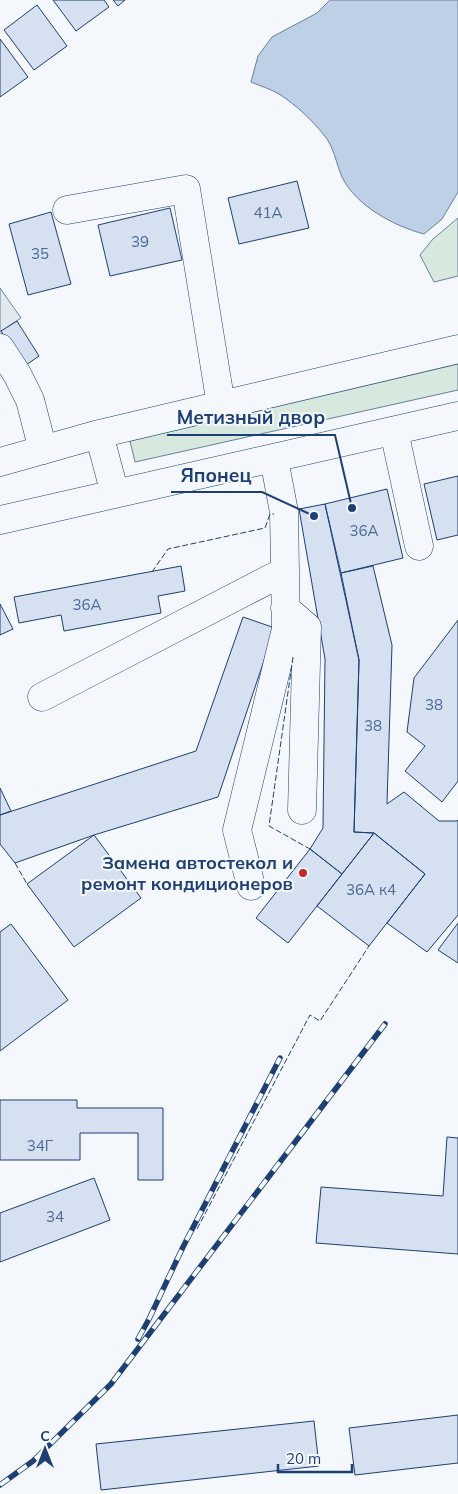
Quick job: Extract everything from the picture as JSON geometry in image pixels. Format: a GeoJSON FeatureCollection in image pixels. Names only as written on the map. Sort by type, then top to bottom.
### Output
{"type":"FeatureCollection","features":[{"type":"Feature","properties":{"kind":"main road"},"geometry":{"type":"LineString","coordinates":[[67,210],[186,189],[221,405]]}},
{"type":"Feature","properties":{"kind":"main road"},"geometry":{"type":"LineString","coordinates":[[0,348],[17,374],[30,400],[43,450]]}},
{"type":"Feature","properties":{"kind":"main road"},"geometry":{"type":"LineString","coordinates":[[0,462],[99,434],[458,349]]}},
{"type":"Feature","properties":{"kind":"main road"},"geometry":{"type":"LineString","coordinates":[[0,520],[458,416]]}},
{"type":"Feature","properties":{"kind":"main road"},"geometry":{"type":"LineString","coordinates":[[394,431],[419,546]]}},
{"type":"Feature","properties":{"kind":"main road"},"geometry":{"type":"LineString","coordinates":[[99,434],[115,494]]}},
{"type":"Feature","properties":{"kind":"main road"},"geometry":{"type":"LineString","coordinates":[[251,886],[237,830],[286,629],[284,512],[274,459]]}},
{"type":"Feature","properties":{"kind":"main road"},"geometry":{"type":"LineString","coordinates":[[42,697],[285,571]]}},
{"type":"Feature","properties":{"kind":"main road"},"geometry":{"type":"LineString","coordinates":[[285,608],[307,626],[302,810]]}},
{"type":"Feature","properties":{"kind":"shaded area"},"geometry":{"type":"Polygon","coordinates":[[[458,218],[458,276],[434,282],[420,255],[433,239],[458,218]]]}},
{"type":"Feature","properties":{"kind":"shaded area"},"geometry":{"type":"Polygon","coordinates":[[[0,288],[21,318],[0,332],[0,288]]]}},
{"type":"Feature","properties":{"kind":"shaded area"},"geometry":{"type":"Polygon","coordinates":[[[458,364],[458,390],[135,462],[130,441],[458,364]]]}},
{"type":"Feature","properties":{"kind":"water"},"geometry":{"type":"Polygon","coordinates":[[[330,0],[458,0],[458,192],[442,219],[424,234],[400,226],[366,206],[348,187],[342,177],[330,145],[314,124],[297,107],[279,94],[251,82],[258,56],[272,37],[317,13],[330,0]]]}},
{"type":"Feature","properties":{"kind":"building"},"geometry":{"type":"Polygon","coordinates":[[[53,0],[104,0],[109,7],[76,31],[53,0]]]}},
{"type":"Feature","properties":{"kind":"building"},"geometry":{"type":"Polygon","coordinates":[[[113,0],[125,0],[118,6],[113,0]]]}},
{"type":"Feature","properties":{"kind":"building"},"geometry":{"type":"Polygon","coordinates":[[[37,5],[67,46],[34,70],[4,30],[37,5]]]}},
{"type":"Feature","properties":{"kind":"building"},"geometry":{"type":"Polygon","coordinates":[[[0,39],[28,77],[0,97],[0,39]]]}},
{"type":"Feature","properties":{"kind":"building"},"geometry":{"type":"Polygon","coordinates":[[[297,181],[309,228],[239,244],[228,198],[297,181]]]}},
{"type":"Feature","properties":{"kind":"building"},"geometry":{"type":"Polygon","coordinates":[[[170,208],[182,260],[110,276],[98,225],[170,208]]]}},
{"type":"Feature","properties":{"kind":"building"},"geometry":{"type":"Polygon","coordinates":[[[51,212],[71,284],[28,295],[9,224],[51,212]]]}},
{"type":"Feature","properties":{"kind":"building"},"geometry":{"type":"Polygon","coordinates":[[[17,321],[39,356],[23,367],[1,331],[17,321]]]}},
{"type":"Feature","properties":{"kind":"building"},"geometry":{"type":"Polygon","coordinates":[[[458,476],[458,535],[437,540],[424,484],[458,476]]]}},
{"type":"Feature","properties":{"kind":"building"},"geometry":{"type":"Polygon","coordinates":[[[387,489],[403,558],[341,573],[325,504],[387,489]]]}},
{"type":"Feature","properties":{"kind":"building"},"geometry":{"type":"Polygon","coordinates":[[[325,504],[359,660],[354,832],[374,833],[342,874],[310,849],[323,828],[325,659],[299,509],[325,504]]]}},
{"type":"Feature","properties":{"kind":"building"},"geometry":{"type":"Polygon","coordinates":[[[181,566],[185,591],[158,596],[161,613],[64,631],[61,615],[19,623],[14,597],[181,566]]]}},
{"type":"Feature","properties":{"kind":"building"},"geometry":{"type":"Polygon","coordinates":[[[373,566],[392,645],[387,804],[404,792],[439,821],[458,820],[458,915],[427,952],[387,923],[425,874],[374,833],[354,832],[359,660],[341,573],[373,566]]]}},
{"type":"Feature","properties":{"kind":"building"},"geometry":{"type":"Polygon","coordinates":[[[0,604],[13,629],[0,635],[0,604]]]}},
{"type":"Feature","properties":{"kind":"building"},"geometry":{"type":"Polygon","coordinates":[[[243,617],[275,628],[218,797],[94,835],[15,863],[0,844],[0,815],[196,751],[243,617]]]}},
{"type":"Feature","properties":{"kind":"building"},"geometry":{"type":"Polygon","coordinates":[[[458,620],[458,781],[442,802],[405,771],[425,746],[407,732],[414,678],[458,620]]]}},
{"type":"Feature","properties":{"kind":"building"},"geometry":{"type":"Polygon","coordinates":[[[0,788],[11,811],[0,815],[0,788]]]}},
{"type":"Feature","properties":{"kind":"building"},"geometry":{"type":"Polygon","coordinates":[[[374,833],[425,874],[369,946],[317,906],[374,833]]]}},
{"type":"Feature","properties":{"kind":"building"},"geometry":{"type":"Polygon","coordinates":[[[94,835],[141,898],[74,947],[27,884],[94,835]]]}},
{"type":"Feature","properties":{"kind":"building"},"geometry":{"type":"Polygon","coordinates":[[[310,849],[342,874],[288,943],[256,918],[310,849]]]}},
{"type":"Feature","properties":{"kind":"building"},"geometry":{"type":"Polygon","coordinates":[[[458,923],[458,963],[438,950],[458,923]]]}},
{"type":"Feature","properties":{"kind":"building"},"geometry":{"type":"Polygon","coordinates":[[[11,924],[68,1000],[0,1051],[0,932],[11,924]]]}},
{"type":"Feature","properties":{"kind":"building"},"geometry":{"type":"Polygon","coordinates":[[[0,1100],[77,1100],[77,1108],[163,1108],[163,1180],[138,1180],[138,1133],[80,1133],[80,1160],[0,1160],[0,1100]]]}},
{"type":"Feature","properties":{"kind":"building"},"geometry":{"type":"Polygon","coordinates":[[[447,1137],[458,1138],[458,1254],[316,1243],[321,1187],[443,1196],[447,1137]]]}},
{"type":"Feature","properties":{"kind":"building"},"geometry":{"type":"Polygon","coordinates":[[[94,1178],[110,1220],[0,1262],[0,1213],[94,1178]]]}},
{"type":"Feature","properties":{"kind":"building"},"geometry":{"type":"Polygon","coordinates":[[[458,1415],[458,1463],[355,1475],[349,1428],[458,1415]]]}},
{"type":"Feature","properties":{"kind":"building"},"geometry":{"type":"Polygon","coordinates":[[[314,1421],[319,1466],[101,1490],[96,1444],[314,1421]]]}},
{"type":"Feature","properties":{"kind":"railway"},"geometry":{"type":"LineString","coordinates":[[0,1485],[33,1461],[111,1384],[385,1024]]}},
{"type":"Feature","properties":{"kind":"railway"},"geometry":{"type":"LineString","coordinates":[[138,1339],[280,1058]]}},
{"type":"Feature","properties":{"kind":"fence"},"geometry":{"type":"LineString","coordinates":[[152,572],[168,549],[265,528],[270,514],[274,514]]}},
{"type":"Feature","properties":{"kind":"fence"},"geometry":{"type":"LineString","coordinates":[[293,657],[269,826],[310,849]]}},
{"type":"Feature","properties":{"kind":"fence"},"geometry":{"type":"LineString","coordinates":[[15,863],[27,884]]}},
{"type":"Feature","properties":{"kind":"fence"},"geometry":{"type":"LineString","coordinates":[[197,1229],[310,1015],[320,1021],[369,946]]}},
{"type":"Feature","properties":{"kind":"place","name":"Метизный двор"},"geometry":{"type":"Point","coordinates":[352,508]}},
{"type":"Feature","properties":{"kind":"place","name":"Японец"},"geometry":{"type":"Point","coordinates":[314,516]}},
{"type":"Feature","properties":{"kind":"place","name":"Замена автостекол и ремонт кондиционеров"},"geometry":{"type":"Point","coordinates":[303,873]}}]}
